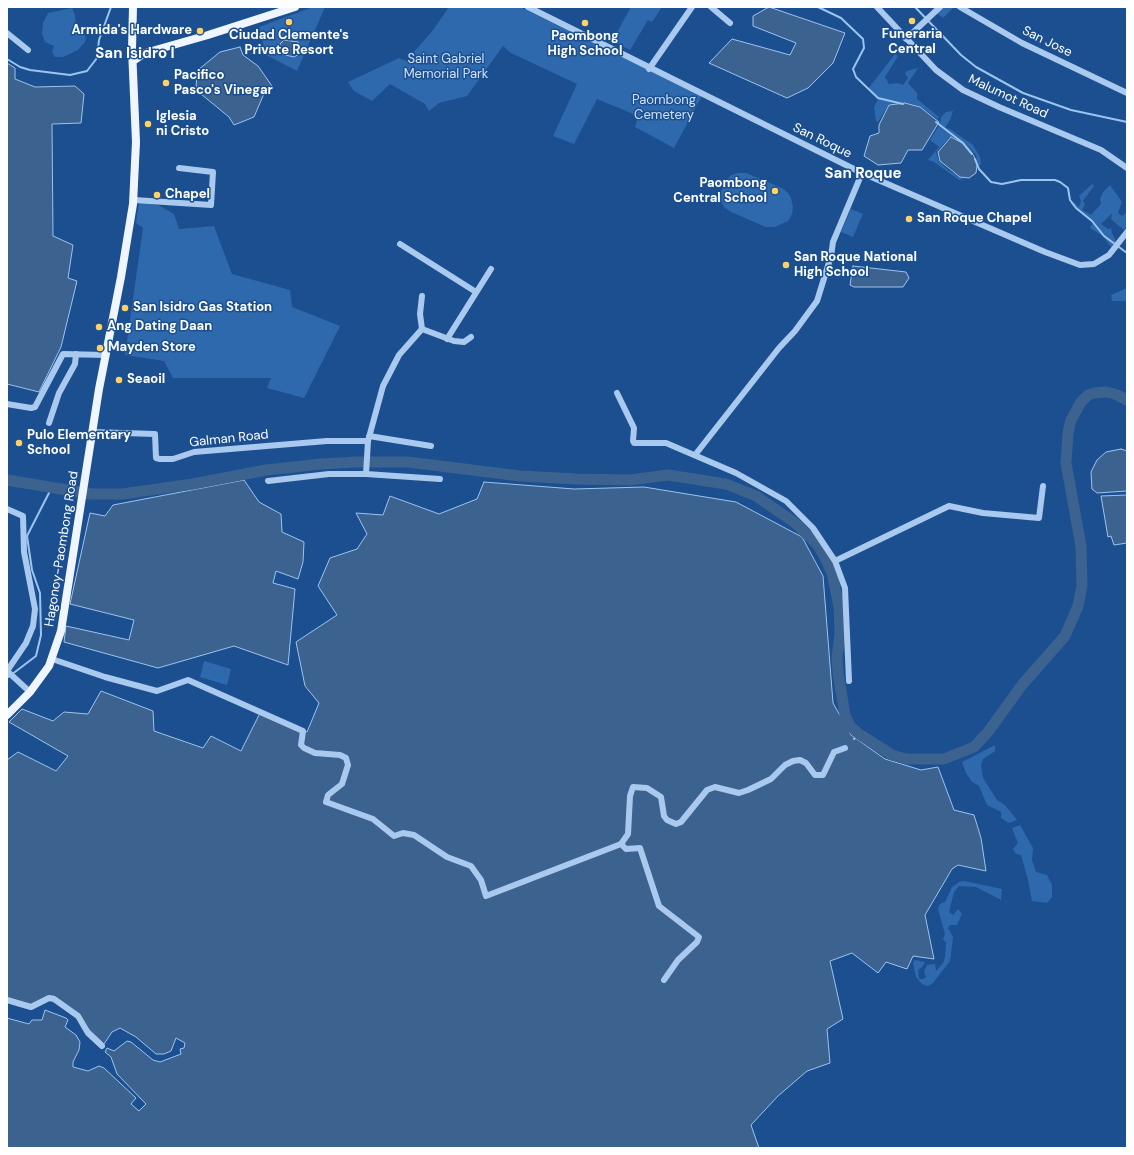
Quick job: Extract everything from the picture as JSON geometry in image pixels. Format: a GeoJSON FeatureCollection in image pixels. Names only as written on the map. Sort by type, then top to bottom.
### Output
{"type":"FeatureCollection","features":[{"type":"Feature","properties":{"kind":"main road","name":"Hagonoy-Paombong Road"},"geometry":{"type":"LineString","coordinates":[[7,715],[30,692],[52,659],[61,631],[105,355],[121,277],[134,200],[136,142],[132,50],[133,7]]}},
{"type":"Feature","properties":{"kind":"main road"},"geometry":{"type":"LineString","coordinates":[[133,61],[145,53],[208,35],[295,7]]}},
{"type":"Feature","properties":{"kind":"main road"},"geometry":{"type":"LineString","coordinates":[[132,50],[145,53]]}},
{"type":"Feature","properties":{"kind":"street","name":"San Roque"},"geometry":{"type":"LineString","coordinates":[[528,7],[649,69],[862,172],[1044,252],[1080,265],[1094,264],[1109,255],[1127,232]]}},
{"type":"Feature","properties":{"kind":"street"},"geometry":{"type":"LineString","coordinates":[[649,69],[692,7]]}},
{"type":"Feature","properties":{"kind":"street"},"geometry":{"type":"LineString","coordinates":[[711,7],[730,23]]}},
{"type":"Feature","properties":{"kind":"street","name":"Malumot Road"},"geometry":{"type":"LineString","coordinates":[[877,7],[941,74],[970,94],[1101,150],[1127,168]]}},
{"type":"Feature","properties":{"kind":"street"},"geometry":{"type":"LineString","coordinates":[[906,39],[940,7]]}},
{"type":"Feature","properties":{"kind":"street","name":"San Jose"},"geometry":{"type":"LineString","coordinates":[[960,7],[1022,43],[1127,93]]}},
{"type":"Feature","properties":{"kind":"street"},"geometry":{"type":"LineString","coordinates":[[7,32],[28,50]]}},
{"type":"Feature","properties":{"kind":"street"},"geometry":{"type":"LineString","coordinates":[[134,200],[211,205],[213,172],[179,168]]}},
{"type":"Feature","properties":{"kind":"street"},"geometry":{"type":"LineString","coordinates":[[695,455],[779,348],[795,332],[818,301],[831,256],[833,242],[862,172]]}},
{"type":"Feature","properties":{"kind":"street"},"geometry":{"type":"LineString","coordinates":[[400,244],[476,292]]}},
{"type":"Feature","properties":{"kind":"street"},"geometry":{"type":"LineString","coordinates":[[447,339],[491,269]]}},
{"type":"Feature","properties":{"kind":"street"},"geometry":{"type":"LineString","coordinates":[[366,471],[369,438],[383,386],[396,360],[422,329],[420,314],[422,296]]}},
{"type":"Feature","properties":{"kind":"street"},"geometry":{"type":"LineString","coordinates":[[422,329],[447,339],[460,342],[464,342],[471,337]]}},
{"type":"Feature","properties":{"kind":"street"},"geometry":{"type":"LineString","coordinates":[[7,404],[31,408],[35,407],[60,357],[63,354],[105,355]]}},
{"type":"Feature","properties":{"kind":"street"},"geometry":{"type":"LineString","coordinates":[[49,423],[59,393],[75,364],[76,354]]}},
{"type":"Feature","properties":{"kind":"street"},"geometry":{"type":"LineString","coordinates":[[617,393],[634,428],[634,443],[666,444],[736,473],[786,501],[813,528],[835,561],[846,598],[850,681]]}},
{"type":"Feature","properties":{"kind":"street","name":"Galman Road"},"geometry":{"type":"LineString","coordinates":[[92,432],[155,434],[156,458],[160,459],[173,459],[194,452],[369,438]]}},
{"type":"Feature","properties":{"kind":"street"},"geometry":{"type":"LineString","coordinates":[[369,438],[432,446]]}},
{"type":"Feature","properties":{"kind":"street"},"geometry":{"type":"LineString","coordinates":[[268,481],[366,471],[440,479]]}},
{"type":"Feature","properties":{"kind":"street"},"geometry":{"type":"LineString","coordinates":[[835,561],[949,506],[983,514],[1039,518],[1043,486]]}},
{"type":"Feature","properties":{"kind":"street"},"geometry":{"type":"LineString","coordinates":[[7,509],[23,516],[24,552],[35,609],[33,626],[26,643],[7,671],[30,692]]}},
{"type":"Feature","properties":{"kind":"street"},"geometry":{"type":"LineString","coordinates":[[52,659],[157,691],[188,680],[303,731],[301,745],[304,748],[315,753],[340,755],[346,758],[348,765],[342,784],[328,795],[326,802],[373,819],[394,836],[403,833],[414,835],[447,857],[471,866],[482,880],[486,896],[621,844],[628,834],[630,796],[633,787],[647,788],[661,797],[664,816],[667,820],[676,824],[681,822],[707,790],[715,787],[739,793],[770,779],[785,765],[793,761],[800,760],[806,763],[815,775],[823,775],[834,752],[844,748]]}},
{"type":"Feature","properties":{"kind":"street"},"geometry":{"type":"LineString","coordinates":[[621,844],[628,850],[640,848],[659,906],[699,938],[678,960],[664,980]]}},
{"type":"Feature","properties":{"kind":"street"},"geometry":{"type":"LineString","coordinates":[[7,1000],[31,1007],[49,998],[54,999],[78,1016],[88,1033],[102,1046]]}},
{"type":"Feature","properties":{"kind":"green space"},"geometry":{"type":"Polygon","coordinates":[[[313,7],[325,7],[297,71],[266,55],[259,27],[313,7]]]}},
{"type":"Feature","properties":{"kind":"green space","name":"Paombong Cemetery"},"geometry":{"type":"Polygon","coordinates":[[[449,7],[520,7],[702,96],[674,148],[635,127],[638,116],[597,99],[574,144],[553,136],[577,84],[511,53],[503,46],[467,96],[439,103],[429,111],[425,104],[390,84],[372,101],[354,91],[348,82],[399,58],[406,61],[433,30],[449,7]]]}},
{"type":"Feature","properties":{"kind":"green space"},"geometry":{"type":"Polygon","coordinates":[[[631,7],[662,7],[652,22],[648,20],[630,50],[612,41],[631,7]]]}},
{"type":"Feature","properties":{"kind":"green space"},"geometry":{"type":"Polygon","coordinates":[[[943,7],[953,8],[943,18],[937,13],[943,7]]]}},
{"type":"Feature","properties":{"kind":"green space"},"geometry":{"type":"Polygon","coordinates":[[[72,8],[75,15],[76,29],[82,30],[86,38],[85,42],[78,50],[63,57],[55,57],[52,52],[54,46],[45,42],[42,34],[43,23],[48,13],[72,8]]]}},
{"type":"Feature","properties":{"kind":"green space"},"geometry":{"type":"Polygon","coordinates":[[[895,54],[898,56],[885,77],[889,84],[898,83],[903,85],[908,78],[905,74],[907,71],[918,68],[908,83],[917,93],[917,99],[939,117],[938,119],[919,106],[905,102],[889,104],[878,122],[876,121],[874,107],[878,99],[868,89],[895,54]]]}},
{"type":"Feature","properties":{"kind":"green space"},"geometry":{"type":"Polygon","coordinates":[[[953,111],[945,128],[950,129],[973,145],[980,157],[981,164],[978,166],[976,155],[966,144],[951,136],[936,152],[939,161],[948,170],[964,179],[959,180],[934,162],[928,160],[939,147],[930,140],[940,124],[941,117],[946,112],[953,111]]]}},
{"type":"Feature","properties":{"kind":"green space"},"geometry":{"type":"Polygon","coordinates":[[[737,173],[746,173],[782,188],[788,193],[793,207],[792,214],[788,221],[775,227],[766,227],[725,208],[721,201],[721,192],[724,183],[730,176],[737,173]]]}},
{"type":"Feature","properties":{"kind":"green space"},"geometry":{"type":"Polygon","coordinates":[[[1092,184],[1094,186],[1083,201],[1085,204],[1082,210],[1091,215],[1101,204],[1100,199],[1103,192],[1110,185],[1122,202],[1118,213],[1122,216],[1127,212],[1127,226],[1124,230],[1111,219],[1112,213],[1101,224],[1108,229],[1111,228],[1116,241],[1111,247],[1103,236],[1090,228],[1093,222],[1071,204],[1074,202],[1079,207],[1081,201],[1079,196],[1092,184]]]}},
{"type":"Feature","properties":{"kind":"green space"},"geometry":{"type":"Polygon","coordinates":[[[139,203],[158,205],[174,214],[179,229],[214,226],[232,274],[290,290],[292,307],[340,326],[304,398],[267,388],[271,378],[173,378],[164,361],[125,355],[143,228],[136,223],[139,203]]]}},
{"type":"Feature","properties":{"kind":"green space"},"geometry":{"type":"Polygon","coordinates":[[[851,209],[863,214],[853,237],[841,232],[851,209]]]}},
{"type":"Feature","properties":{"kind":"green space"},"geometry":{"type":"Polygon","coordinates":[[[1127,288],[1127,301],[1112,301],[1111,295],[1127,288]]]}},
{"type":"Feature","properties":{"kind":"green space"},"geometry":{"type":"Polygon","coordinates":[[[204,661],[231,669],[227,685],[200,677],[204,661]]]}},
{"type":"Feature","properties":{"kind":"green space"},"geometry":{"type":"Polygon","coordinates":[[[995,745],[995,751],[983,759],[981,765],[983,778],[997,800],[1005,805],[1017,820],[1009,823],[1001,818],[1001,812],[987,805],[979,786],[972,782],[966,773],[962,762],[995,745]]]}},
{"type":"Feature","properties":{"kind":"green space"},"geometry":{"type":"Polygon","coordinates":[[[1020,825],[1033,848],[1032,860],[1036,872],[1047,875],[1052,885],[1052,897],[1047,903],[1032,901],[1021,855],[1016,854],[1013,849],[1018,843],[1012,828],[1020,825]]]}},
{"type":"Feature","properties":{"kind":"green space"},"geometry":{"type":"Polygon","coordinates":[[[964,881],[1002,889],[1001,900],[976,887],[959,886],[954,892],[949,912],[953,915],[958,909],[962,914],[957,925],[950,925],[948,928],[953,937],[950,961],[933,983],[928,986],[922,984],[916,977],[913,963],[915,960],[925,962],[918,970],[919,979],[923,979],[926,977],[924,971],[927,965],[935,964],[936,971],[943,963],[946,943],[943,939],[945,934],[938,909],[940,904],[945,902],[952,887],[959,882],[964,881]]]}},
{"type":"Feature","properties":{"kind":"shaded area"},"geometry":{"type":"Polygon","coordinates":[[[769,7],[845,33],[833,63],[808,88],[787,98],[709,63],[732,39],[790,55],[796,43],[753,26],[753,16],[769,7]]]}},
{"type":"Feature","properties":{"kind":"shaded area"},"geometry":{"type":"Polygon","coordinates":[[[284,40],[298,42],[300,46],[299,54],[294,57],[277,53],[278,49],[281,48],[280,44],[284,40]]]}},
{"type":"Feature","properties":{"kind":"shaded area"},"geometry":{"type":"Polygon","coordinates":[[[240,47],[243,55],[258,66],[272,86],[263,96],[254,117],[234,125],[229,117],[201,94],[196,85],[198,70],[220,52],[240,47]]]}},
{"type":"Feature","properties":{"kind":"shaded area"},"geometry":{"type":"Polygon","coordinates":[[[7,63],[15,68],[15,79],[35,87],[75,86],[84,94],[81,123],[52,124],[53,236],[73,245],[68,278],[77,281],[61,347],[39,392],[7,384],[7,63]]]}},
{"type":"Feature","properties":{"kind":"shaded area"},"geometry":{"type":"Polygon","coordinates":[[[905,103],[920,107],[939,122],[922,150],[908,150],[901,163],[878,165],[864,156],[870,136],[879,133],[879,125],[889,105],[905,103]]]}},
{"type":"Feature","properties":{"kind":"shaded area"},"geometry":{"type":"Polygon","coordinates":[[[951,137],[964,144],[974,156],[977,165],[976,173],[969,178],[960,177],[940,161],[938,152],[951,137]]]}},
{"type":"Feature","properties":{"kind":"shaded area"},"geometry":{"type":"Polygon","coordinates":[[[853,266],[906,272],[909,278],[903,287],[854,287],[850,285],[853,266]]]}},
{"type":"Feature","properties":{"kind":"shaded area"},"geometry":{"type":"Polygon","coordinates":[[[1121,449],[1127,451],[1127,491],[1097,493],[1092,489],[1091,472],[1097,460],[1106,452],[1121,449]]]}},
{"type":"Feature","properties":{"kind":"shaded area"},"geometry":{"type":"Polygon","coordinates":[[[244,480],[259,502],[281,514],[282,532],[304,542],[303,562],[298,579],[276,571],[273,583],[295,589],[288,665],[234,646],[158,668],[64,642],[66,626],[129,640],[134,620],[70,604],[90,513],[105,516],[113,505],[244,480]]]}},
{"type":"Feature","properties":{"kind":"shaded area"},"geometry":{"type":"Polygon","coordinates":[[[484,482],[574,489],[644,487],[736,502],[802,537],[823,576],[833,703],[851,735],[885,759],[921,770],[938,767],[954,810],[974,815],[981,838],[986,871],[958,865],[952,869],[925,915],[934,959],[913,956],[907,969],[886,962],[878,973],[852,953],[830,961],[843,1019],[827,1029],[830,1063],[807,1071],[778,1096],[751,1125],[759,1148],[7,1148],[7,1018],[29,1024],[32,1020],[42,1020],[45,1010],[66,1018],[68,1020],[65,1027],[76,1035],[80,1042],[79,1050],[73,1062],[73,1067],[88,1071],[99,1066],[104,1068],[136,1098],[131,1104],[139,1111],[146,1104],[117,1074],[111,1057],[105,1052],[107,1048],[114,1051],[127,1041],[131,1042],[153,1060],[160,1062],[181,1054],[180,1049],[184,1048],[185,1043],[176,1038],[171,1051],[164,1054],[156,1054],[136,1037],[120,1028],[112,1032],[104,1044],[54,996],[31,1005],[7,998],[7,760],[18,752],[56,771],[68,756],[9,722],[22,709],[53,721],[64,712],[88,714],[101,691],[153,711],[154,731],[203,748],[211,736],[241,751],[260,713],[307,732],[319,703],[305,686],[296,642],[337,615],[318,586],[330,558],[357,549],[367,534],[356,513],[383,515],[390,496],[439,514],[477,499],[484,482]]]}},
{"type":"Feature","properties":{"kind":"shaded area"},"geometry":{"type":"Polygon","coordinates":[[[1127,495],[1127,543],[1114,545],[1111,536],[1108,537],[1101,496],[1127,495]]]}},
{"type":"Feature","properties":{"kind":"waterway"},"geometry":{"type":"LineString","coordinates":[[7,59],[20,67],[30,70],[70,75],[87,71],[97,58],[99,40],[111,7]]}},
{"type":"Feature","properties":{"kind":"waterway"},"geometry":{"type":"LineString","coordinates":[[818,7],[841,18],[863,39],[864,48],[853,69],[856,77],[878,98],[903,104]]}},
{"type":"Feature","properties":{"kind":"waterway"},"geometry":{"type":"LineString","coordinates":[[915,7],[961,55],[976,67],[1023,93],[1071,110],[1127,122]]}},
{"type":"Feature","properties":{"kind":"waterway"},"geometry":{"type":"LineString","coordinates":[[936,122],[963,143],[972,154]]}},
{"type":"Feature","properties":{"kind":"waterway"},"geometry":{"type":"LineString","coordinates":[[975,159],[979,169],[991,182],[1002,184],[1021,180],[1055,180],[1060,182],[1068,188],[1070,200],[1076,208],[1092,221],[1104,236],[1127,253]]}},
{"type":"Feature","properties":{"kind":"waterway"},"geometry":{"type":"LineString","coordinates":[[7,480],[91,494],[122,494],[193,484],[266,470],[355,462],[408,462],[520,476],[630,480],[668,475],[726,484],[756,496],[794,522],[817,544],[824,556],[832,573],[839,607],[840,634],[837,657],[838,673],[845,715],[850,726],[859,734],[892,755],[906,759],[944,759],[974,747],[988,732],[1022,685],[1065,636],[1078,606],[1082,586],[1081,546],[1066,463],[1068,433],[1071,420],[1081,402],[1088,395],[1106,392],[1115,394],[1127,400]]}},
{"type":"Feature","properties":{"kind":"waterway"},"geometry":{"type":"LineString","coordinates":[[7,678],[36,656],[41,635],[40,593],[32,570],[27,536],[52,487]]}},
{"type":"Feature","properties":{"kind":"waterway"},"geometry":{"type":"LineString","coordinates":[[854,739],[859,734]]}},
{"type":"Feature","properties":{"kind":"place","name":"Funeraria Central"},"geometry":{"type":"Point","coordinates":[912,21]}},
{"type":"Feature","properties":{"kind":"place","name":"Ciudad Clemente's Private Resort"},"geometry":{"type":"Point","coordinates":[289,22]}},
{"type":"Feature","properties":{"kind":"place","name":"Paombong High School"},"geometry":{"type":"Point","coordinates":[585,23]}},
{"type":"Feature","properties":{"kind":"place","name":"Armida's Hardware"},"geometry":{"type":"Point","coordinates":[200,31]}},
{"type":"Feature","properties":{"kind":"place","name":"Pacifico Pasco's Vinegar"},"geometry":{"type":"Point","coordinates":[166,83]}},
{"type":"Feature","properties":{"kind":"place","name":"Iglesia ni Cristo"},"geometry":{"type":"Point","coordinates":[148,124]}},
{"type":"Feature","properties":{"kind":"place","name":"Paombong Central School"},"geometry":{"type":"Point","coordinates":[775,191]}},
{"type":"Feature","properties":{"kind":"place","name":"Chapel"},"geometry":{"type":"Point","coordinates":[157,195]}},
{"type":"Feature","properties":{"kind":"place","name":"San Roque Chapel"},"geometry":{"type":"Point","coordinates":[909,219]}},
{"type":"Feature","properties":{"kind":"place","name":"San Roque National High School"},"geometry":{"type":"Point","coordinates":[786,265]}},
{"type":"Feature","properties":{"kind":"place","name":"San Isidro Gas Station"},"geometry":{"type":"Point","coordinates":[125,308]}},
{"type":"Feature","properties":{"kind":"place","name":"Ang Dating Daan"},"geometry":{"type":"Point","coordinates":[99,327]}},
{"type":"Feature","properties":{"kind":"place","name":"Mayden Store"},"geometry":{"type":"Point","coordinates":[100,348]}},
{"type":"Feature","properties":{"kind":"place","name":"Seaoil"},"geometry":{"type":"Point","coordinates":[119,380]}},
{"type":"Feature","properties":{"kind":"place","name":"Pulo Elementary School"},"geometry":{"type":"Point","coordinates":[19,443]}},
{"type":"Feature","properties":{"kind":"district","name":"San Isidro I"},"geometry":{"type":"Point","coordinates":[135,54]}},
{"type":"Feature","properties":{"kind":"district","name":"San Roque"},"geometry":{"type":"Point","coordinates":[863,174]}},
{"type":"Feature","properties":{"kind":"park label","name":"Saint Gabriel Memorial Park"},"geometry":{"type":"Point","coordinates":[446,68]}}]}
